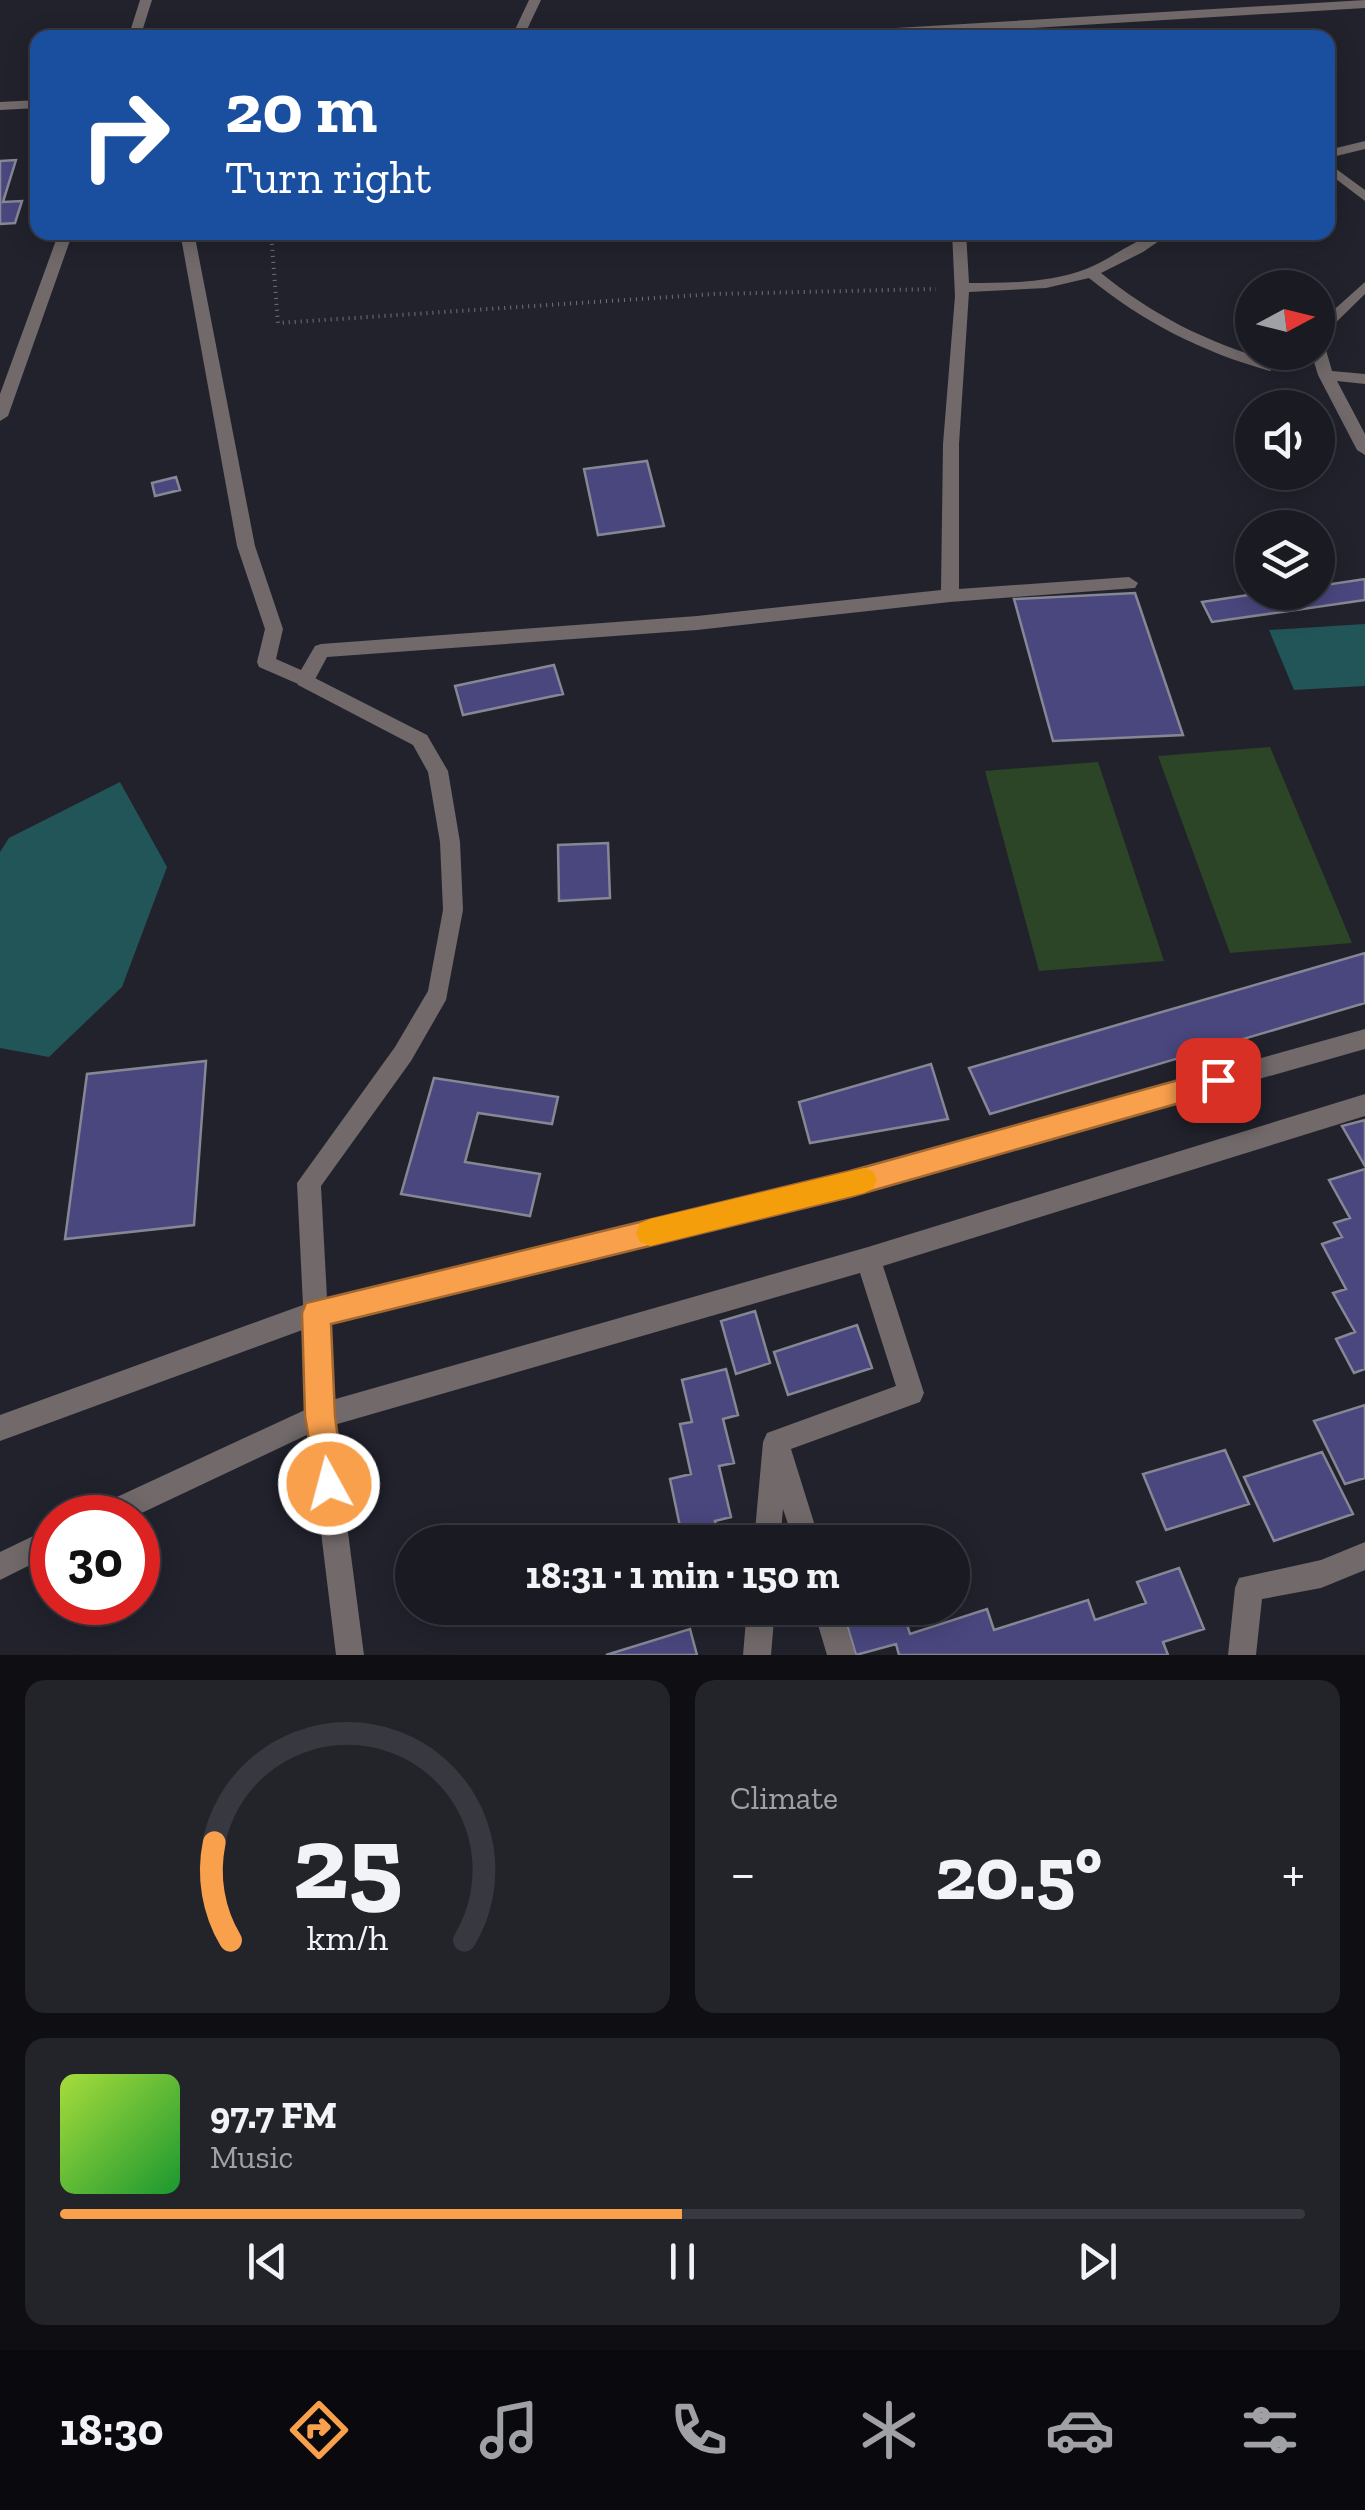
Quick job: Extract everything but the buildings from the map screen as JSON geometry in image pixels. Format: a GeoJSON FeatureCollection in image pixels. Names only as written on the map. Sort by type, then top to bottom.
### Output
{"type":"FeatureCollection","features":[{"type":"Feature","properties":{"kind":"street"},"geometry":{"type":"LineString","coordinates":[[137,30],[146,0]]}},
{"type":"Feature","properties":{"kind":"street"},"geometry":{"type":"LineString","coordinates":[[521,30],[535,0]]}},
{"type":"Feature","properties":{"kind":"street"},"geometry":{"type":"LineString","coordinates":[[973,30],[1365,4]]}},
{"type":"Feature","properties":{"kind":"street"},"geometry":{"type":"LineString","coordinates":[[1130,30],[1131,18]]}},
{"type":"Feature","properties":{"kind":"street"},"geometry":{"type":"LineString","coordinates":[[0,106],[30,104]]}},
{"type":"Feature","properties":{"kind":"street"},"geometry":{"type":"LineString","coordinates":[[1335,152],[1365,145]]}},
{"type":"Feature","properties":{"kind":"street"},"geometry":{"type":"LineString","coordinates":[[1335,172],[1365,197]]}},
{"type":"Feature","properties":{"kind":"street"},"geometry":{"type":"LineString","coordinates":[[0,416],[63,240]]}},
{"type":"Feature","properties":{"kind":"street"},"geometry":{"type":"LineString","coordinates":[[189,240],[246,546],[274,629],[266,662],[420,740],[438,772],[450,842],[453,910],[438,993],[404,1054],[310,1182],[320,1416],[350,1655]]}},
{"type":"Feature","properties":{"kind":"street"},"geometry":{"type":"LineString","coordinates":[[950,596],[950,444],[962,288],[959,240]]}},
{"type":"Feature","properties":{"kind":"street"},"geometry":{"type":"LineString","coordinates":[[962,288],[1052,285],[1104,270],[1151,240]]}},
{"type":"Feature","properties":{"kind":"street"},"geometry":{"type":"LineString","coordinates":[[1092,273],[1126,304],[1217,352],[1235,357]]}},
{"type":"Feature","properties":{"kind":"street"},"geometry":{"type":"LineString","coordinates":[[1335,315],[1365,286]]}},
{"type":"Feature","properties":{"kind":"street"},"geometry":{"type":"LineString","coordinates":[[1324,370],[1365,450]]}},
{"type":"Feature","properties":{"kind":"street"},"geometry":{"type":"LineString","coordinates":[[1326,375],[1365,379]]}},
{"type":"Feature","properties":{"kind":"street"},"geometry":{"type":"LineString","coordinates":[[305,680],[321,650],[698,623],[950,596],[1129,583]]}},
{"type":"Feature","properties":{"kind":"street"},"geometry":{"type":"LineString","coordinates":[[0,1428],[316,1313],[850,1184],[1365,1039]]}},
{"type":"Feature","properties":{"kind":"street"},"geometry":{"type":"LineString","coordinates":[[150,1495],[320,1416],[868,1259],[1365,1105]]}},
{"type":"Feature","properties":{"kind":"street"},"geometry":{"type":"LineString","coordinates":[[776,1442],[911,1393],[868,1259]]}},
{"type":"Feature","properties":{"kind":"street"},"geometry":{"type":"LineString","coordinates":[[769,1525],[776,1442]]}},
{"type":"Feature","properties":{"kind":"street"},"geometry":{"type":"LineString","coordinates":[[776,1442],[802,1525]]}},
{"type":"Feature","properties":{"kind":"street"},"geometry":{"type":"LineString","coordinates":[[0,1566],[30,1551]]}},
{"type":"Feature","properties":{"kind":"street"},"geometry":{"type":"LineString","coordinates":[[1242,1655],[1249,1588],[1321,1574],[1365,1556]]}},
{"type":"Feature","properties":{"kind":"street"},"geometry":{"type":"LineString","coordinates":[[757,1655],[760,1625]]}},
{"type":"Feature","properties":{"kind":"street"},"geometry":{"type":"LineString","coordinates":[[832,1625],[841,1655]]}},
{"type":"Feature","properties":{"kind":"path"},"geometry":{"type":"LineString","coordinates":[[272,240],[278,323],[714,294],[962,288]]}},
{"type":"Feature","properties":{"kind":"shaded area"},"geometry":{"type":"Polygon","coordinates":[[[1365,624],[1365,686],[1294,690],[1269,630],[1365,624]]]}},
{"type":"Feature","properties":{"kind":"shaded area"},"geometry":{"type":"Polygon","coordinates":[[[1270,747],[1352,943],[1230,953],[1158,756],[1270,747]]]}},
{"type":"Feature","properties":{"kind":"shaded area"},"geometry":{"type":"Polygon","coordinates":[[[1098,762],[1164,961],[1039,971],[985,771],[1098,762]]]}},
{"type":"Feature","properties":{"kind":"shaded area"},"geometry":{"type":"Polygon","coordinates":[[[120,782],[167,867],[122,987],[49,1057],[0,1048],[0,852],[9,838],[120,782]]]}},
{"type":"Feature","properties":{"kind":"slow traffic"},"geometry":{"type":"LineString","coordinates":[[650,1233],[864,1180]]}},
{"type":"Feature","properties":{"kind":"route"},"geometry":{"type":"LineString","coordinates":[[329,1484],[320,1416],[316,1313],[850,1184],[1218,1080]]}}]}
